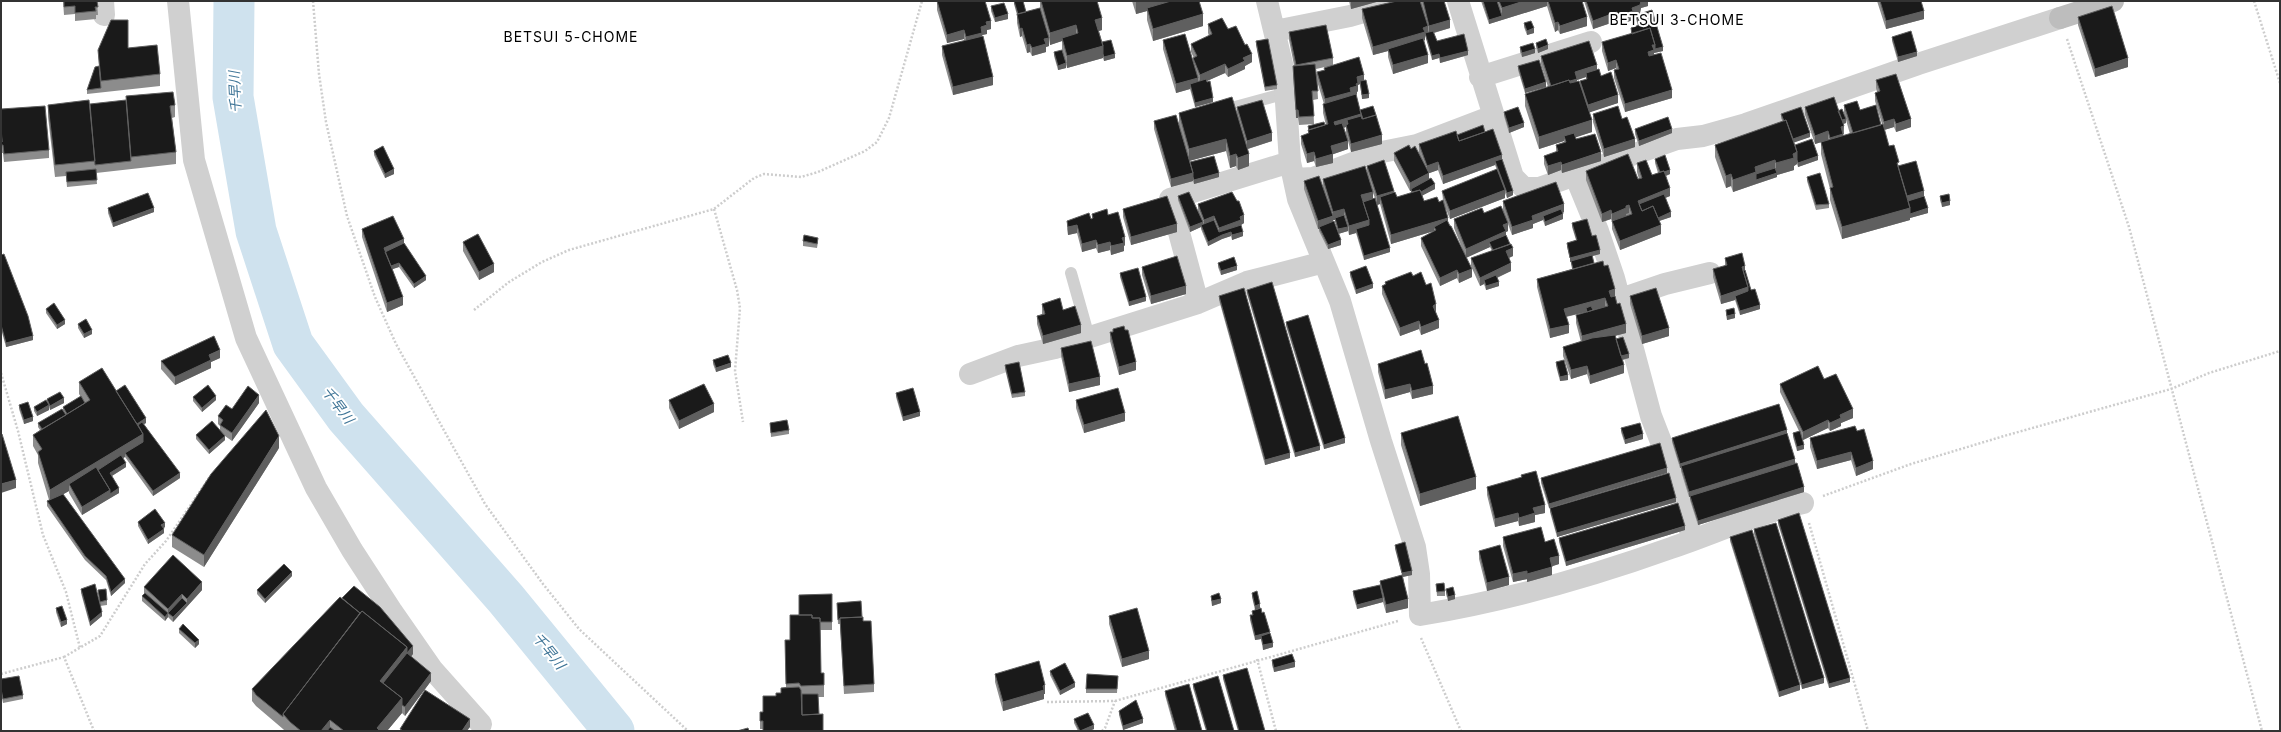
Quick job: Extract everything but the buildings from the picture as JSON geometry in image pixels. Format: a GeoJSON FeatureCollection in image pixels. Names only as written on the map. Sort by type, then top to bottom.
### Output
{"type":"FeatureCollection","features":[{"type":"Feature","properties":{"kind":"street"},"geometry":{"type":"LineString","coordinates":[[178,1],[194,160],[246,338],[316,488],[352,550],[391,610],[432,668],[481,724]]}},
{"type":"Feature","properties":{"kind":"street"},"geometry":{"type":"LineString","coordinates":[[1266,1],[1275,31],[1284,72],[1287,93],[1292,171],[1298,199],[1340,301],[1381,441],[1415,547],[1420,574],[1420,615],[1474,606],[1615,568],[1769,512],[1803,503]]}},
{"type":"Feature","properties":{"kind":"street"},"geometry":{"type":"LineString","coordinates":[[1275,31],[1350,16],[1402,1]]}},
{"type":"Feature","properties":{"kind":"street"},"geometry":{"type":"LineString","coordinates":[[1458,1],[1480,77],[1513,177],[1524,188],[1539,188],[1677,139],[1703,136],[1746,124],[1918,64],[2113,1]]}},
{"type":"Feature","properties":{"kind":"street"},"geometry":{"type":"LineString","coordinates":[[1480,77],[1591,42]]}},
{"type":"Feature","properties":{"kind":"street"},"geometry":{"type":"LineString","coordinates":[[1198,303],[1170,199],[1292,171],[1313,178],[1382,152],[1417,145],[1493,116]]}},
{"type":"Feature","properties":{"kind":"street"},"geometry":{"type":"LineString","coordinates":[[1575,176],[1598,231],[1621,300],[1651,416],[1670,465],[1693,540]]}},
{"type":"Feature","properties":{"kind":"street"},"geometry":{"type":"LineString","coordinates":[[970,374],[1018,356],[1055,348],[1198,303],[1247,282],[1324,262]]}},
{"type":"Feature","properties":{"kind":"street"},"geometry":{"type":"LineString","coordinates":[[1621,300],[1665,284],[1710,273]]}},
{"type":"Feature","properties":{"kind":"lane"},"geometry":{"type":"LineString","coordinates":[[1235,107],[1287,93]]}},
{"type":"Feature","properties":{"kind":"lane"},"geometry":{"type":"LineString","coordinates":[[1071,273],[1089,337]]}},
{"type":"Feature","properties":{"kind":"path"},"geometry":{"type":"LineString","coordinates":[[313,1],[319,74],[326,122],[347,216],[375,297],[396,344],[485,504],[543,584],[579,629],[688,731]]}},
{"type":"Feature","properties":{"kind":"path"},"geometry":{"type":"LineString","coordinates":[[474,310],[509,282],[542,262],[569,250],[714,209],[754,178],[764,174],[801,176],[818,172],[865,151],[877,142],[889,118],[922,1]]}},
{"type":"Feature","properties":{"kind":"path"},"geometry":{"type":"LineString","coordinates":[[2254,1],[2280,83]]}},
{"type":"Feature","properties":{"kind":"path"},"geometry":{"type":"LineString","coordinates":[[2060,18],[2129,227],[2262,731]]}},
{"type":"Feature","properties":{"kind":"path"},"geometry":{"type":"LineString","coordinates":[[714,209],[737,290],[740,308],[735,371],[743,422]]}},
{"type":"Feature","properties":{"kind":"path"},"geometry":{"type":"LineString","coordinates":[[1868,731],[1803,503],[1812,501],[1833,490],[1911,464],[2171,389],[2210,373],[2280,351]]}},
{"type":"Feature","properties":{"kind":"path"},"geometry":{"type":"LineString","coordinates":[[1,373],[18,431],[43,535],[66,592],[80,648]]}},
{"type":"Feature","properties":{"kind":"path"},"geometry":{"type":"LineString","coordinates":[[1,674],[64,657],[100,636],[145,564],[166,541],[211,476]]}},
{"type":"Feature","properties":{"kind":"path"},"geometry":{"type":"LineString","coordinates":[[1047,702],[1115,701],[1257,659],[1420,615],[1417,629],[1461,731]]}},
{"type":"Feature","properties":{"kind":"path"},"geometry":{"type":"LineString","coordinates":[[64,657],[94,731]]}},
{"type":"Feature","properties":{"kind":"path"},"geometry":{"type":"LineString","coordinates":[[1257,659],[1276,731]]}},
{"type":"Feature","properties":{"kind":"path"},"geometry":{"type":"LineString","coordinates":[[1102,731],[1105,728],[1115,701]]}},
{"type":"Feature","properties":{"kind":"waterway","name":"千早川"},"geometry":{"type":"LineString","coordinates":[[234,1],[233,97],[256,231],[293,344],[346,417],[506,599],[614,731]]}},
{"type":"Feature","properties":{"kind":"district","name":"BETSUI 3-CHOME"},"geometry":{"type":"Point","coordinates":[1677,20]}},
{"type":"Feature","properties":{"kind":"district","name":"BETSUI 5-CHOME"},"geometry":{"type":"Point","coordinates":[571,37]}}]}
